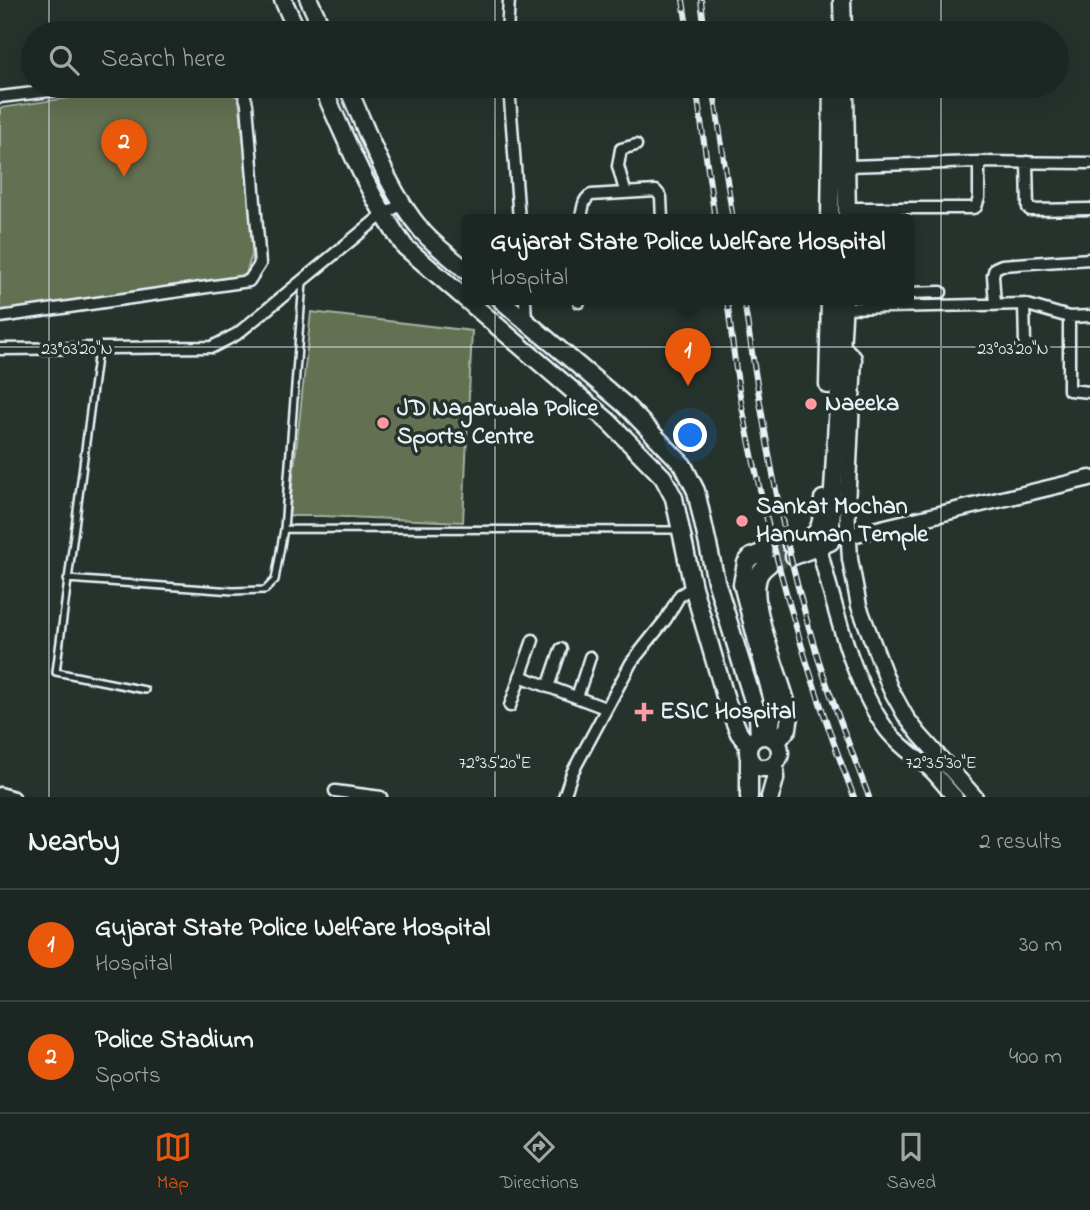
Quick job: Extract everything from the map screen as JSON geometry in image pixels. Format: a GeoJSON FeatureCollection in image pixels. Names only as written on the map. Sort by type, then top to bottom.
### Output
{"type":"FeatureCollection","features":[{"type":"Feature","properties":{"kind":"main road"},"geometry":{"type":"LineString","coordinates":[[283,0],[293,21]]}},
{"type":"Feature","properties":{"kind":"main road"},"geometry":{"type":"LineString","coordinates":[[309,0],[319,21]]}},
{"type":"Feature","properties":{"kind":"main road"},"geometry":{"type":"LineString","coordinates":[[832,0],[832,21]]}},
{"type":"Feature","properties":{"kind":"main road"},"geometry":{"type":"LineString","coordinates":[[842,0],[843,21]]}},
{"type":"Feature","properties":{"kind":"main road"},"geometry":{"type":"LineString","coordinates":[[326,98],[382,215],[405,247],[462,296]]}},
{"type":"Feature","properties":{"kind":"main road"},"geometry":{"type":"LineString","coordinates":[[352,98],[402,204],[424,233],[462,267]]}},
{"type":"Feature","properties":{"kind":"main road"},"geometry":{"type":"LineString","coordinates":[[830,214],[832,98]]}},
{"type":"Feature","properties":{"kind":"main road"},"geometry":{"type":"LineString","coordinates":[[845,98],[847,214]]}},
{"type":"Feature","properties":{"kind":"main road"},"geometry":{"type":"LineString","coordinates":[[473,305],[608,421],[663,477],[674,498],[693,587],[727,703],[739,733],[780,756],[775,764],[775,779],[770,797]]}},
{"type":"Feature","properties":{"kind":"main road"},"geometry":{"type":"LineString","coordinates":[[506,305],[625,405],[683,464],[696,491],[716,581],[758,717],[761,768],[775,764]]}},
{"type":"Feature","properties":{"kind":"main road"},"geometry":{"type":"LineString","coordinates":[[833,376],[830,542],[819,548],[792,551],[818,533],[823,516],[835,345],[839,305]]}},
{"type":"Feature","properties":{"kind":"main road"},"geometry":{"type":"LineString","coordinates":[[749,797],[760,744],[774,705],[742,584],[746,563],[751,557],[768,558]]}},
{"type":"Feature","properties":{"kind":"street"},"geometry":{"type":"LineString","coordinates":[[508,21],[509,0]]}},
{"type":"Feature","properties":{"kind":"street"},"geometry":{"type":"LineString","coordinates":[[0,97],[21,94]]}},
{"type":"Feature","properties":{"kind":"street"},"geometry":{"type":"LineString","coordinates":[[0,317],[249,281],[260,264],[245,98]]}},
{"type":"Feature","properties":{"kind":"street"},"geometry":{"type":"LineString","coordinates":[[510,98],[519,214]]}},
{"type":"Feature","properties":{"kind":"street"},"geometry":{"type":"LineString","coordinates":[[625,191],[618,166],[621,149],[636,145]]}},
{"type":"Feature","properties":{"kind":"street"},"geometry":{"type":"LineString","coordinates":[[847,166],[979,162],[1090,163]]}},
{"type":"Feature","properties":{"kind":"street"},"geometry":{"type":"LineString","coordinates":[[847,214],[976,207],[979,198],[979,162]]}},
{"type":"Feature","properties":{"kind":"street"},"geometry":{"type":"LineString","coordinates":[[1027,162],[1030,210],[1090,209]]}},
{"type":"Feature","properties":{"kind":"street"},"geometry":{"type":"LineString","coordinates":[[582,214],[586,198],[625,191],[656,191],[659,193],[661,214]]}},
{"type":"Feature","properties":{"kind":"street"},"geometry":{"type":"LineString","coordinates":[[0,349],[212,348],[237,334],[382,215],[402,204]]}},
{"type":"Feature","properties":{"kind":"street"},"geometry":{"type":"LineString","coordinates":[[914,215],[929,215]]}},
{"type":"Feature","properties":{"kind":"street"},"geometry":{"type":"LineString","coordinates":[[995,305],[995,268],[1002,265],[1090,259]]}},
{"type":"Feature","properties":{"kind":"street"},"geometry":{"type":"LineString","coordinates":[[914,293],[941,292]]}},
{"type":"Feature","properties":{"kind":"street"},"geometry":{"type":"LineString","coordinates":[[914,304],[1024,304],[1069,317],[1090,316]]}},
{"type":"Feature","properties":{"kind":"street"},"geometry":{"type":"LineString","coordinates":[[1024,304],[1025,344]]}},
{"type":"Feature","properties":{"kind":"street"},"geometry":{"type":"LineString","coordinates":[[525,305],[526,321]]}},
{"type":"Feature","properties":{"kind":"street"},"geometry":{"type":"LineString","coordinates":[[1069,317],[1069,390],[1090,392]]}},
{"type":"Feature","properties":{"kind":"street"},"geometry":{"type":"LineString","coordinates":[[835,345],[854,358],[847,506],[850,559],[859,606],[890,688],[906,717],[975,797]]}},
{"type":"Feature","properties":{"kind":"street"},"geometry":{"type":"LineString","coordinates":[[849,536],[1090,478]]}},
{"type":"Feature","properties":{"kind":"street"},"geometry":{"type":"LineString","coordinates":[[819,548],[835,610],[864,689],[886,729],[933,772],[954,797]]}},
{"type":"Feature","properties":{"kind":"street"},"geometry":{"type":"LineString","coordinates":[[564,797],[572,773],[631,663],[666,619],[680,595],[693,587]]}},
{"type":"Feature","properties":{"kind":"street"},"geometry":{"type":"LineString","coordinates":[[510,706],[533,639]]}},
{"type":"Feature","properties":{"kind":"street"},"geometry":{"type":"LineString","coordinates":[[548,687],[561,649]]}},
{"type":"Feature","properties":{"kind":"street"},"geometry":{"type":"LineString","coordinates":[[577,697],[590,657]]}},
{"type":"Feature","properties":{"kind":"street"},"geometry":{"type":"LineString","coordinates":[[520,677],[605,708]]}},
{"type":"Feature","properties":{"kind":"street"},"geometry":{"type":"LineString","coordinates":[[904,748],[919,734]]}},
{"type":"Feature","properties":{"kind":"street"},"geometry":{"type":"LineString","coordinates":[[335,791],[381,797]]}},
{"type":"Feature","properties":{"kind":"street"},"geometry":{"type":"LineString","coordinates":[[0,793],[14,797]]}},
{"type":"Feature","properties":{"kind":"lane"},"geometry":{"type":"LineString","coordinates":[[67,579],[233,591],[265,590],[275,580],[284,529],[303,278]]}},
{"type":"Feature","properties":{"kind":"lane"},"geometry":{"type":"LineString","coordinates":[[98,350],[56,672],[145,690]]}},
{"type":"Feature","properties":{"kind":"lane"},"geometry":{"type":"LineString","coordinates":[[284,529],[680,530]]}},
{"type":"Feature","properties":{"kind":"green space"},"geometry":{"type":"Polygon","coordinates":[[[68,98],[238,98],[255,245],[244,280],[0,313],[0,108],[68,98]]]}},
{"type":"Feature","properties":{"kind":"green space","name":"JD Nagarwala Police Sports Centre"},"geometry":{"type":"Polygon","coordinates":[[[311,312],[472,331],[463,522],[289,516],[311,312]]]}},
{"type":"Feature","properties":{"kind":"tunnel"},"geometry":{"type":"LineString","coordinates":[[766,551],[791,545]]}},
{"type":"Feature","properties":{"kind":"tunnel"},"geometry":{"type":"LineString","coordinates":[[769,564],[794,556]]}},
{"type":"Feature","properties":{"kind":"railway"},"geometry":{"type":"LineString","coordinates":[[683,0],[686,21]]}},
{"type":"Feature","properties":{"kind":"railway"},"geometry":{"type":"LineString","coordinates":[[701,0],[704,21]]}},
{"type":"Feature","properties":{"kind":"railway"},"geometry":{"type":"LineString","coordinates":[[698,98],[714,214]]}},
{"type":"Feature","properties":{"kind":"railway"},"geometry":{"type":"LineString","coordinates":[[715,98],[732,214]]}},
{"type":"Feature","properties":{"kind":"railway"},"geometry":{"type":"LineString","coordinates":[[728,305],[742,406],[776,555],[819,701],[854,797]]}},
{"type":"Feature","properties":{"kind":"railway"},"geometry":{"type":"LineString","coordinates":[[745,305],[766,437],[794,572],[819,661],[869,797]]}},
{"type":"Feature","properties":{"kind":"place","name":"Police Stadium"},"geometry":{"type":"Point","coordinates":[124,177]}},
{"type":"Feature","properties":{"kind":"place","name":"Gujarat State Police Welfare Hospital"},"geometry":{"type":"Point","coordinates":[688,386]}},
{"type":"Feature","properties":{"kind":"place","name":"Naeeka"},"geometry":{"type":"Point","coordinates":[811,404]}},
{"type":"Feature","properties":{"kind":"place","name":"JD Nagarwala Police Sports Centre"},"geometry":{"type":"Point","coordinates":[383,423]}},
{"type":"Feature","properties":{"kind":"place","name":"Sankat Mochan Hanuman Temple"},"geometry":{"type":"Point","coordinates":[742,521]}},
{"type":"Feature","properties":{"kind":"place","name":"ESIC Hospital"},"geometry":{"type":"Point","coordinates":[644,712]}}]}
